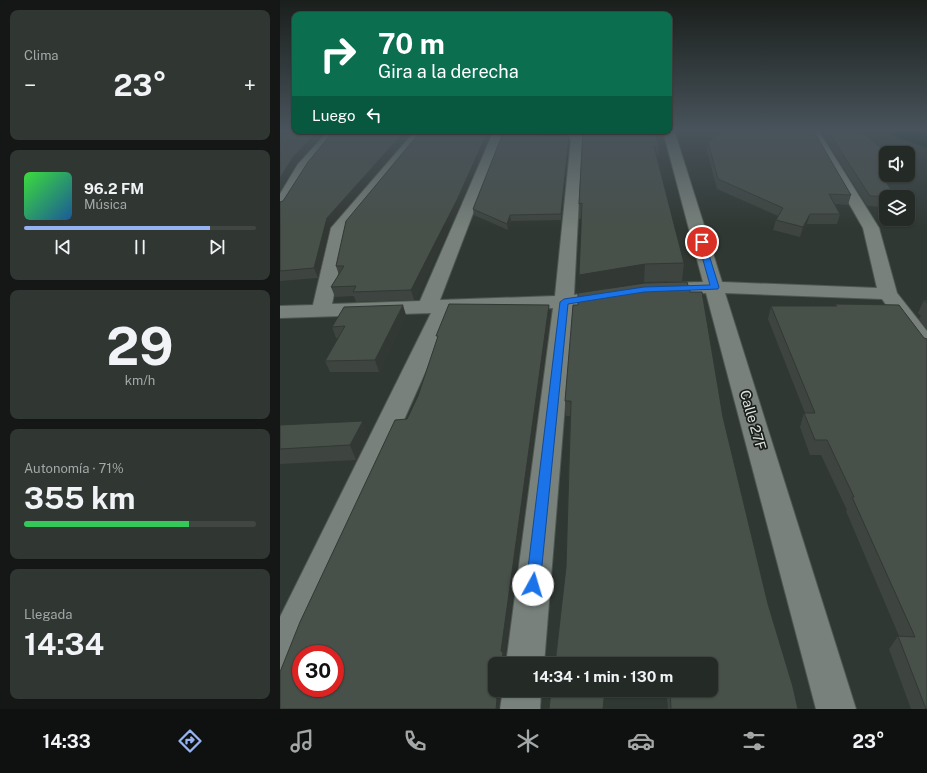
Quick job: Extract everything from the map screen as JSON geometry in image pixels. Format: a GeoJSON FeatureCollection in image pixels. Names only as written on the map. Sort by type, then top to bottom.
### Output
{"type":"FeatureCollection","features":[{"type":"Feature","properties":{"kind":"street"},"geometry":{"type":"LineString","coordinates":[[280,206],[306,163]]}},
{"type":"Feature","properties":{"kind":"street"},"geometry":{"type":"LineString","coordinates":[[321,311],[339,228],[394,163]]}},
{"type":"Feature","properties":{"kind":"street"},"geometry":{"type":"LineString","coordinates":[[280,656],[436,308],[488,163]]}},
{"type":"Feature","properties":{"kind":"street"},"geometry":{"type":"LineString","coordinates":[[526,657],[564,302],[575,163]]}},
{"type":"Feature","properties":{"kind":"street","name":"Calle 27F"},"geometry":{"type":"LineString","coordinates":[[674,163],[715,287],[836,709]]}},
{"type":"Feature","properties":{"kind":"street"},"geometry":{"type":"LineString","coordinates":[[833,163],[871,228],[888,294],[927,346]]}},
{"type":"Feature","properties":{"kind":"street"},"geometry":{"type":"LineString","coordinates":[[644,289],[715,287],[888,294]]}},
{"type":"Feature","properties":{"kind":"street"},"geometry":{"type":"LineString","coordinates":[[280,312],[436,308],[564,302],[622,293]]}},
{"type":"Feature","properties":{"kind":"street"},"geometry":{"type":"LineString","coordinates":[[520,709],[521,697]]}},
{"type":"Feature","properties":{"kind":"building"},"geometry":{"type":"Polygon","coordinates":[[[280,163],[289,163],[280,178],[280,163]]]}},
{"type":"Feature","properties":{"kind":"building"},"geometry":{"type":"Polygon","coordinates":[[[307,163],[376,163],[327,218],[314,268],[280,271],[280,202],[283,201],[307,163]]]}},
{"type":"Feature","properties":{"kind":"building"},"geometry":{"type":"Polygon","coordinates":[[[394,163],[474,163],[457,200],[411,290],[353,292],[356,286],[331,287],[344,266],[336,266],[346,221],[394,163]]]}},
{"type":"Feature","properties":{"kind":"building"},"geometry":{"type":"Polygon","coordinates":[[[491,163],[566,163],[561,214],[510,215],[507,224],[473,209],[491,163]]]}},
{"type":"Feature","properties":{"kind":"building"},"geometry":{"type":"Polygon","coordinates":[[[581,163],[658,163],[684,263],[645,264],[579,275],[582,203],[579,204],[581,163]]]}},
{"type":"Feature","properties":{"kind":"building"},"geometry":{"type":"Polygon","coordinates":[[[714,163],[832,163],[851,195],[829,194],[840,214],[810,214],[803,227],[776,220],[783,208],[718,179],[714,163]]]}},
{"type":"Feature","properties":{"kind":"building"},"geometry":{"type":"Polygon","coordinates":[[[849,163],[878,163],[879,182],[886,182],[891,190],[879,190],[879,196],[870,196],[849,163]]]}},
{"type":"Feature","properties":{"kind":"building"},"geometry":{"type":"Polygon","coordinates":[[[687,282],[690,292],[702,292],[723,417],[768,604],[793,687],[798,709],[671,709],[670,697],[718,697],[718,657],[556,657],[566,567],[571,401],[565,401],[573,305],[578,305],[578,293],[645,283],[687,282]]]}},
{"type":"Feature","properties":{"kind":"building"},"geometry":{"type":"Polygon","coordinates":[[[449,304],[549,305],[501,651],[503,653],[502,657],[488,657],[488,697],[495,697],[497,699],[496,709],[280,709],[280,672],[300,622],[395,420],[407,419],[418,396],[438,336],[436,336],[449,304]]]}},
{"type":"Feature","properties":{"kind":"building"},"geometry":{"type":"Polygon","coordinates":[[[835,304],[899,305],[924,338],[927,339],[927,709],[898,636],[915,637],[852,497],[854,497],[827,440],[815,440],[804,413],[815,413],[771,306],[837,306],[835,304]]]}},
{"type":"Feature","properties":{"kind":"building"},"geometry":{"type":"Polygon","coordinates":[[[403,305],[375,360],[325,361],[345,326],[332,327],[344,307],[403,305]]]}},
{"type":"Feature","properties":{"kind":"building"},"geometry":{"type":"Polygon","coordinates":[[[363,421],[350,445],[280,449],[280,425],[363,421]]]}},
{"type":"Feature","properties":{"kind":"building"},"geometry":{"type":"Polygon","coordinates":[[[550,697],[604,697],[603,709],[549,709],[550,697]]]}},
{"type":"Feature","properties":{"kind":"route"},"geometry":{"type":"LineString","coordinates":[[533,585],[564,302],[644,289],[715,287],[702,242]]}}]}
